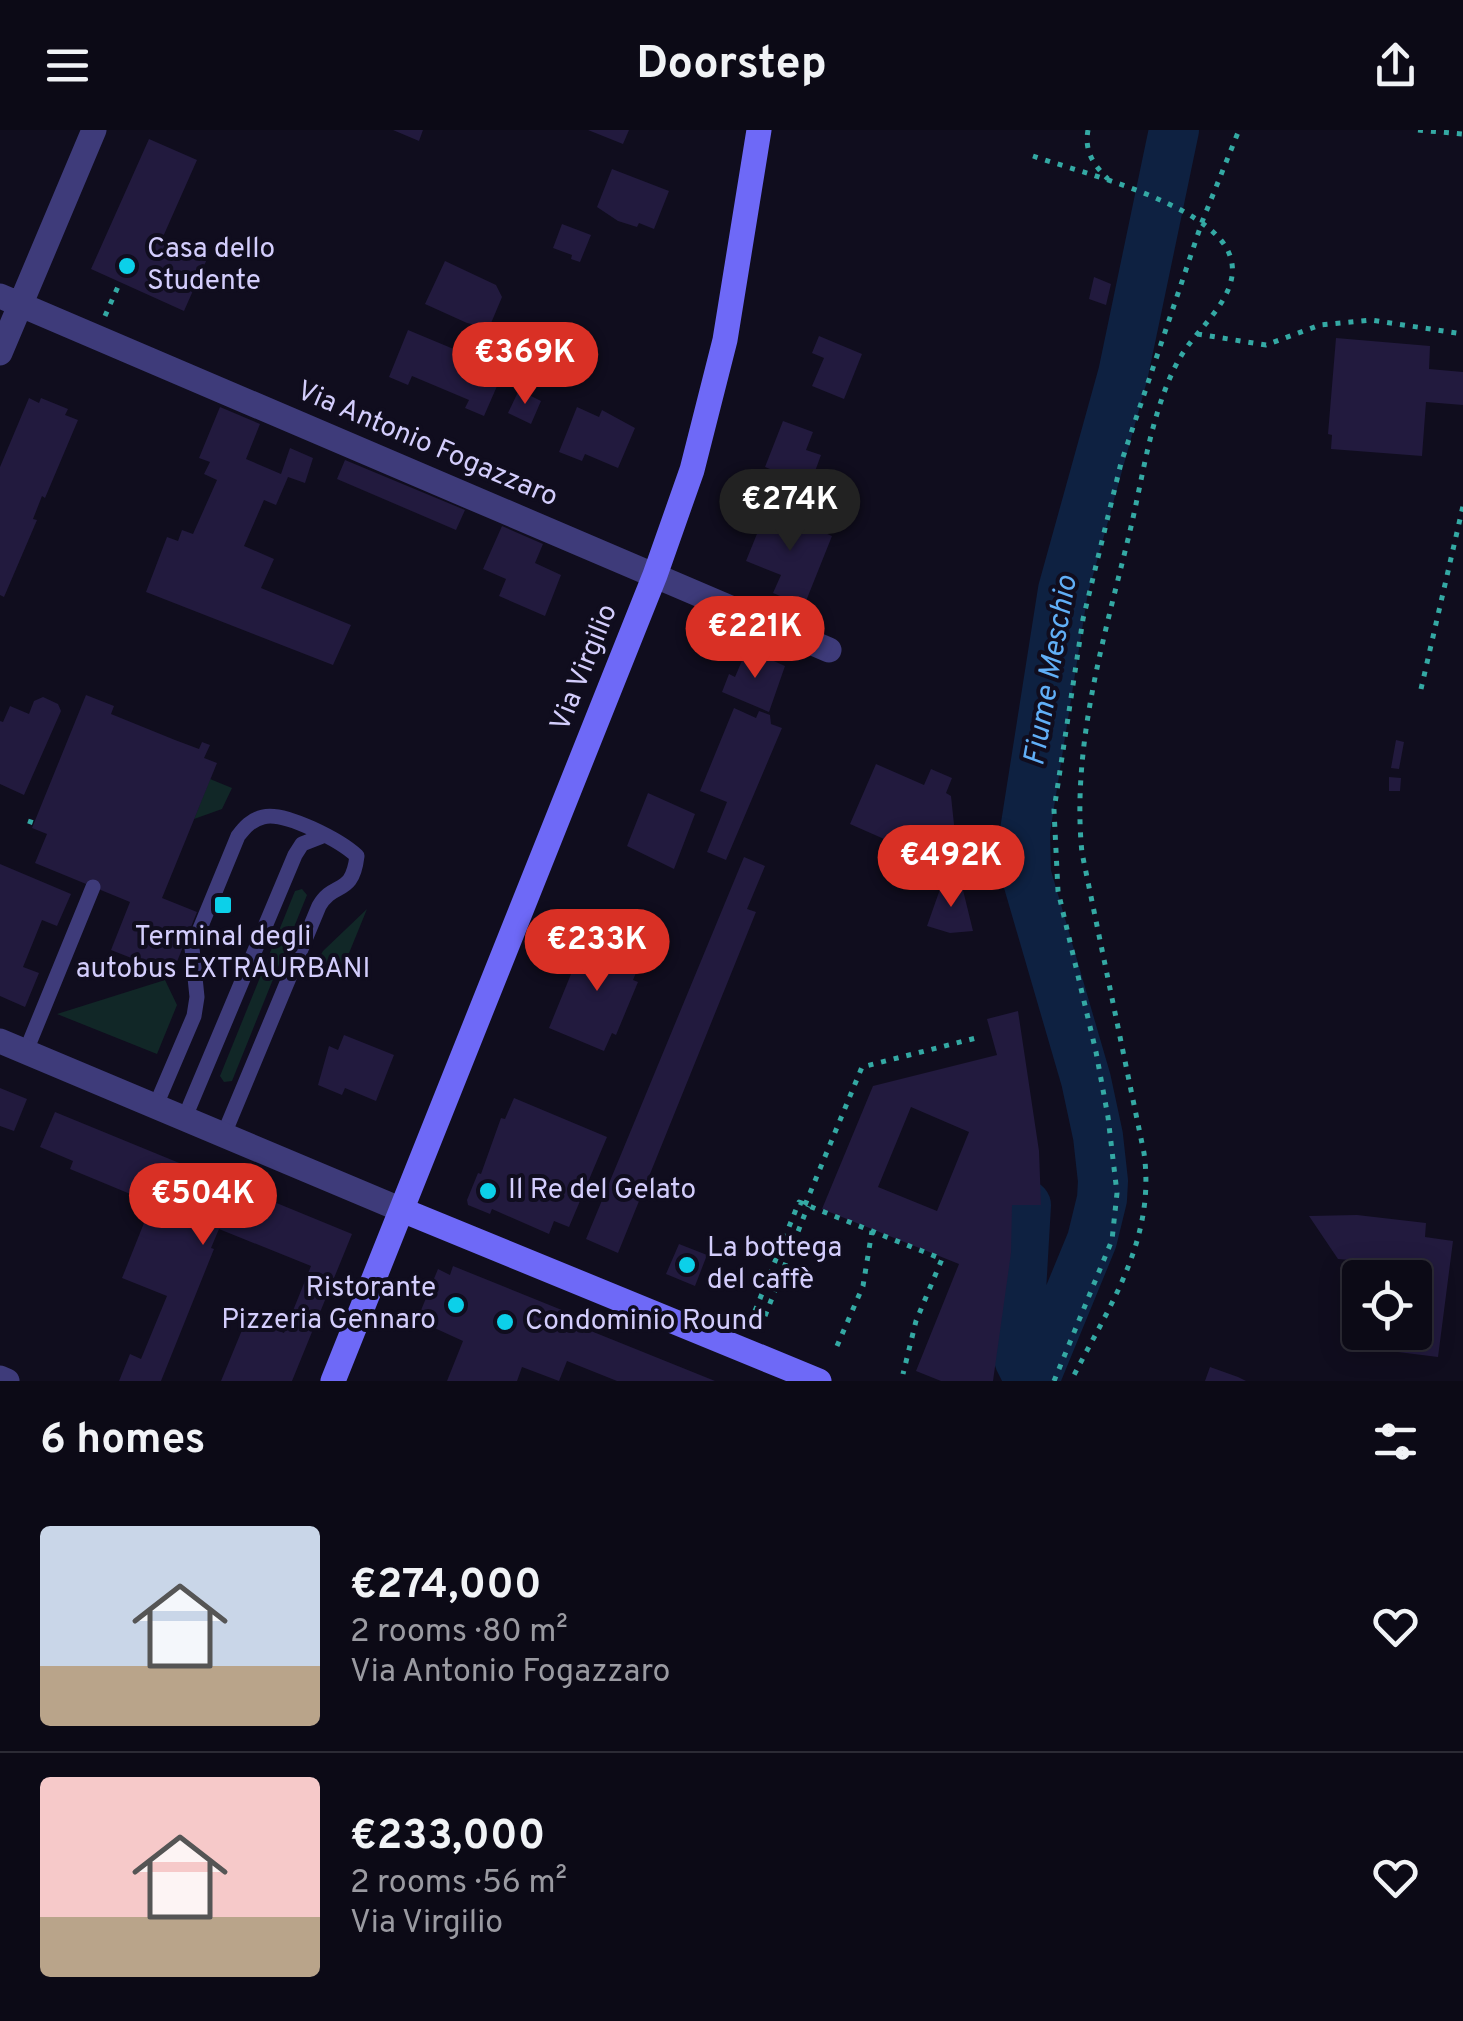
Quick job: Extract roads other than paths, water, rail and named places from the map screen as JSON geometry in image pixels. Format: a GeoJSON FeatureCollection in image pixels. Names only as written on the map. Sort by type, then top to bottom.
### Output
{"type":"FeatureCollection","features":[{"type":"Feature","properties":{"kind":"main road","name":"Via Virgilio"},"geometry":{"type":"LineString","coordinates":[[333,1381],[655,575],[692,470],[725,340],[759,130]]}},
{"type":"Feature","properties":{"kind":"main road"},"geometry":{"type":"LineString","coordinates":[[402,1210],[820,1381]]}},
{"type":"Feature","properties":{"kind":"street"},"geometry":{"type":"LineString","coordinates":[[0,353],[10,300],[94,130]]}},
{"type":"Feature","properties":{"kind":"street","name":"Via Antonio Fogazzaro"},"geometry":{"type":"LineString","coordinates":[[10,300],[830,650]]}},
{"type":"Feature","properties":{"kind":"street"},"geometry":{"type":"LineString","coordinates":[[0,1041],[402,1210]]}},
{"type":"Feature","properties":{"kind":"lane"},"geometry":{"type":"LineString","coordinates":[[156,1105],[194,1016],[198,998],[192,948],[238,836],[249,823],[265,816],[280,817],[344,843],[357,856],[355,875],[319,906],[224,1134]]}},
{"type":"Feature","properties":{"kind":"lane"},"geometry":{"type":"LineString","coordinates":[[185,1117],[295,855],[302,844],[325,836]]}},
{"type":"Feature","properties":{"kind":"lane"},"geometry":{"type":"LineString","coordinates":[[26,1051],[92,887]]}},
{"type":"Feature","properties":{"kind":"waterway","name":"Fiume Meschio"},"geometry":{"type":"LineString","coordinates":[[1034,1381],[1092,1240],[1103,1181],[1086,1080],[1026,874],[1025,831],[1063,590],[1123,374],[1174,130]]}},
{"type":"Feature","properties":{"kind":"waterway"},"geometry":{"type":"LineString","coordinates":[[1026,1205],[1018,1343],[1019,1359],[1030,1381]]}},
{"type":"Feature","properties":{"kind":"place","name":"Casa dello Studente"},"geometry":{"type":"Point","coordinates":[127,266]}},
{"type":"Feature","properties":{"kind":"place","name":"Terminal degli autobus EXTRAURBANI"},"geometry":{"type":"Point","coordinates":[223,905]}},
{"type":"Feature","properties":{"kind":"place","name":"Il Re del Gelato"},"geometry":{"type":"Point","coordinates":[488,1191]}},
{"type":"Feature","properties":{"kind":"place","name":"La bottega del caffè"},"geometry":{"type":"Point","coordinates":[687,1265]}},
{"type":"Feature","properties":{"kind":"place","name":"Ristorante Pizzeria Gennaro"},"geometry":{"type":"Point","coordinates":[456,1305]}},
{"type":"Feature","properties":{"kind":"place","name":"Condominio Round"},"geometry":{"type":"Point","coordinates":[505,1322]}}]}
